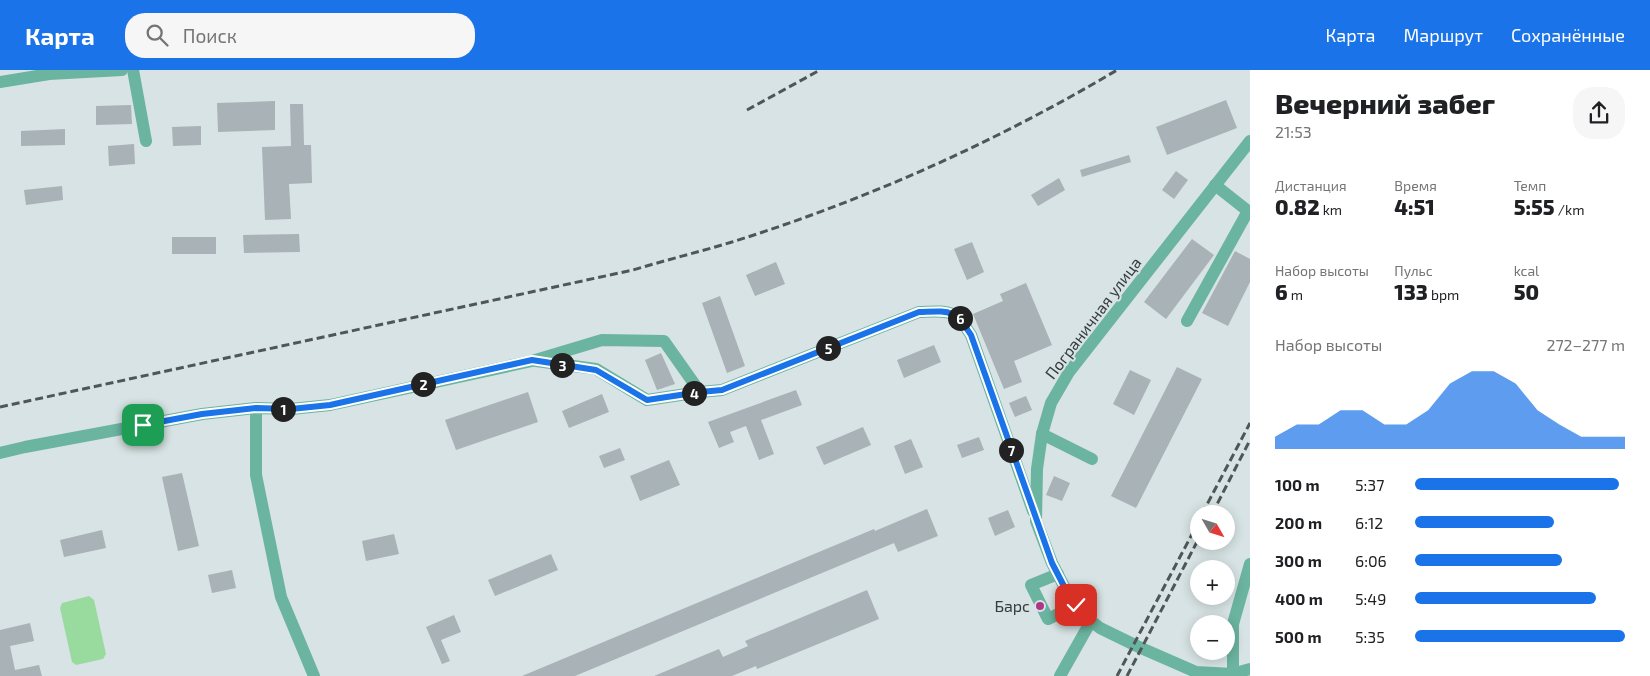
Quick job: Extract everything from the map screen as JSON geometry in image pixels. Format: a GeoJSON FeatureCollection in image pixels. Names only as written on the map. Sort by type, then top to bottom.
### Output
{"type":"FeatureCollection","features":[{"type":"Feature","properties":{"kind":"street"},"geometry":{"type":"LineString","coordinates":[[0,82],[49,74],[122,70]]}},
{"type":"Feature","properties":{"kind":"street"},"geometry":{"type":"LineString","coordinates":[[133,70],[146,141]]}},
{"type":"Feature","properties":{"kind":"street","name":"Пограничная улица"},"geometry":{"type":"LineString","coordinates":[[1195,674],[1100,628],[1076,605],[1052,563],[1036,521],[1037,469],[1042,434],[1051,403],[1068,372],[1250,141]]}},
{"type":"Feature","properties":{"kind":"street"},"geometry":{"type":"LineString","coordinates":[[1187,321],[1248,211],[1215,185]]}},
{"type":"Feature","properties":{"kind":"street"},"geometry":{"type":"LineString","coordinates":[[532,360],[596,370],[647,400],[722,390],[919,312],[947,311],[961,319],[971,335],[1036,521]]}},
{"type":"Feature","properties":{"kind":"street"},"geometry":{"type":"LineString","coordinates":[[0,453],[202,414],[256,408],[291,409],[330,405],[532,360],[602,340],[664,341],[700,392]]}},
{"type":"Feature","properties":{"kind":"street"},"geometry":{"type":"LineString","coordinates":[[256,408],[256,475],[281,597],[314,676]]}},
{"type":"Feature","properties":{"kind":"street"},"geometry":{"type":"LineString","coordinates":[[1042,434],[1092,459]]}},
{"type":"Feature","properties":{"kind":"street"},"geometry":{"type":"LineString","coordinates":[[1233,675],[1233,624],[1244,602],[1250,564]]}},
{"type":"Feature","properties":{"kind":"street"},"geometry":{"type":"LineString","coordinates":[[1058,574],[1031,586],[1048,619],[1076,605]]}},
{"type":"Feature","properties":{"kind":"street"},"geometry":{"type":"LineString","coordinates":[[1060,676],[1091,621]]}},
{"type":"Feature","properties":{"kind":"street"},"geometry":{"type":"LineString","coordinates":[[1195,674],[1233,675],[1250,669]]}},
{"type":"Feature","properties":{"kind":"green space"},"geometry":{"type":"Polygon","coordinates":[[[89,596],[94,600],[106,654],[103,659],[76,665],[72,662],[60,608],[62,603],[89,596]]]}},
{"type":"Feature","properties":{"kind":"building"},"geometry":{"type":"Polygon","coordinates":[[[1226,100],[1237,128],[1167,155],[1156,127],[1226,100]]]}},
{"type":"Feature","properties":{"kind":"building"},"geometry":{"type":"Polygon","coordinates":[[[275,101],[275,130],[218,132],[217,103],[275,101]]]}},
{"type":"Feature","properties":{"kind":"building"},"geometry":{"type":"Polygon","coordinates":[[[290,104],[303,104],[304,145],[311,145],[312,183],[289,184],[291,219],[265,220],[262,147],[291,146],[290,104]]]}},
{"type":"Feature","properties":{"kind":"building"},"geometry":{"type":"Polygon","coordinates":[[[131,105],[132,124],[96,125],[96,106],[131,105]]]}},
{"type":"Feature","properties":{"kind":"building"},"geometry":{"type":"Polygon","coordinates":[[[201,126],[201,145],[173,146],[172,127],[201,126]]]}},
{"type":"Feature","properties":{"kind":"building"},"geometry":{"type":"Polygon","coordinates":[[[65,129],[65,145],[21,146],[21,131],[65,129]]]}},
{"type":"Feature","properties":{"kind":"building"},"geometry":{"type":"Polygon","coordinates":[[[134,144],[135,164],[109,166],[108,146],[134,144]]]}},
{"type":"Feature","properties":{"kind":"building"},"geometry":{"type":"Polygon","coordinates":[[[1129,155],[1131,162],[1082,177],[1080,170],[1129,155]]]}},
{"type":"Feature","properties":{"kind":"building"},"geometry":{"type":"Polygon","coordinates":[[[1176,171],[1188,180],[1174,199],[1162,190],[1176,171]]]}},
{"type":"Feature","properties":{"kind":"building"},"geometry":{"type":"Polygon","coordinates":[[[1059,178],[1065,190],[1038,206],[1031,195],[1059,178]]]}},
{"type":"Feature","properties":{"kind":"building"},"geometry":{"type":"Polygon","coordinates":[[[62,186],[63,200],[26,205],[24,190],[62,186]]]}},
{"type":"Feature","properties":{"kind":"building"},"geometry":{"type":"Polygon","coordinates":[[[299,234],[300,252],[244,253],[243,235],[299,234]]]}},
{"type":"Feature","properties":{"kind":"building"},"geometry":{"type":"Polygon","coordinates":[[[172,237],[216,237],[216,254],[172,254],[172,237]]]}},
{"type":"Feature","properties":{"kind":"building"},"geometry":{"type":"Polygon","coordinates":[[[1192,239],[1214,255],[1166,319],[1144,302],[1192,239]]]}},
{"type":"Feature","properties":{"kind":"building"},"geometry":{"type":"Polygon","coordinates":[[[972,242],[984,272],[967,280],[954,249],[972,242]]]}},
{"type":"Feature","properties":{"kind":"building"},"geometry":{"type":"Polygon","coordinates":[[[1235,251],[1250,259],[1250,282],[1228,326],[1202,313],[1235,251]]]}},
{"type":"Feature","properties":{"kind":"building"},"geometry":{"type":"Polygon","coordinates":[[[776,262],[785,284],[755,296],[746,275],[776,262]]]}},
{"type":"Feature","properties":{"kind":"building"},"geometry":{"type":"Polygon","coordinates":[[[1026,283],[1052,345],[1014,361],[1022,382],[1004,389],[973,314],[1003,301],[1000,294],[1026,283]]]}},
{"type":"Feature","properties":{"kind":"building"},"geometry":{"type":"Polygon","coordinates":[[[720,296],[745,366],[727,373],[702,303],[720,296]]]}},
{"type":"Feature","properties":{"kind":"building"},"geometry":{"type":"Polygon","coordinates":[[[934,345],[941,362],[904,378],[897,360],[934,345]]]}},
{"type":"Feature","properties":{"kind":"building"},"geometry":{"type":"Polygon","coordinates":[[[661,353],[675,384],[657,390],[645,360],[661,353]]]}},
{"type":"Feature","properties":{"kind":"building"},"geometry":{"type":"Polygon","coordinates":[[[1177,367],[1202,379],[1136,508],[1111,496],[1177,367]]]}},
{"type":"Feature","properties":{"kind":"building"},"geometry":{"type":"Polygon","coordinates":[[[1130,370],[1151,380],[1134,415],[1113,404],[1130,370]]]}},
{"type":"Feature","properties":{"kind":"building"},"geometry":{"type":"Polygon","coordinates":[[[796,390],[802,405],[761,420],[774,454],[759,460],[746,426],[730,432],[734,442],[719,448],[708,422],[796,390]]]}},
{"type":"Feature","properties":{"kind":"building"},"geometry":{"type":"Polygon","coordinates":[[[528,392],[538,422],[456,450],[445,420],[528,392]]]}},
{"type":"Feature","properties":{"kind":"building"},"geometry":{"type":"Polygon","coordinates":[[[602,394],[609,412],[569,428],[562,411],[602,394]]]}},
{"type":"Feature","properties":{"kind":"building"},"geometry":{"type":"Polygon","coordinates":[[[1026,396],[1032,410],[1015,417],[1009,403],[1026,396]]]}},
{"type":"Feature","properties":{"kind":"building"},"geometry":{"type":"Polygon","coordinates":[[[863,427],[871,445],[824,465],[816,447],[863,427]]]}},
{"type":"Feature","properties":{"kind":"building"},"geometry":{"type":"Polygon","coordinates":[[[979,437],[984,450],[962,458],[957,445],[979,437]]]}},
{"type":"Feature","properties":{"kind":"building"},"geometry":{"type":"Polygon","coordinates":[[[911,439],[923,467],[905,474],[894,446],[911,439]]]}},
{"type":"Feature","properties":{"kind":"building"},"geometry":{"type":"Polygon","coordinates":[[[620,448],[625,460],[604,468],[599,456],[620,448]]]}},
{"type":"Feature","properties":{"kind":"building"},"geometry":{"type":"Polygon","coordinates":[[[669,460],[680,485],[640,501],[630,476],[669,460]]]}},
{"type":"Feature","properties":{"kind":"building"},"geometry":{"type":"Polygon","coordinates":[[[182,473],[199,546],[178,551],[162,477],[182,473]]]}},
{"type":"Feature","properties":{"kind":"building"},"geometry":{"type":"Polygon","coordinates":[[[1054,476],[1070,483],[1062,501],[1046,495],[1054,476]]]}},
{"type":"Feature","properties":{"kind":"building"},"geometry":{"type":"Polygon","coordinates":[[[927,509],[938,536],[898,552],[894,543],[575,676],[522,676],[874,529],[875,531],[927,509]]]}},
{"type":"Feature","properties":{"kind":"building"},"geometry":{"type":"Polygon","coordinates":[[[1008,510],[1015,527],[995,536],[988,518],[1008,510]]]}},
{"type":"Feature","properties":{"kind":"building"},"geometry":{"type":"Polygon","coordinates":[[[102,530],[106,548],[64,557],[60,540],[102,530]]]}},
{"type":"Feature","properties":{"kind":"building"},"geometry":{"type":"Polygon","coordinates":[[[394,534],[399,554],[366,561],[362,541],[394,534]]]}},
{"type":"Feature","properties":{"kind":"building"},"geometry":{"type":"Polygon","coordinates":[[[551,554],[558,570],[495,596],[488,580],[551,554]]]}},
{"type":"Feature","properties":{"kind":"building"},"geometry":{"type":"Polygon","coordinates":[[[232,570],[236,588],[212,593],[208,575],[232,570]]]}},
{"type":"Feature","properties":{"kind":"building"},"geometry":{"type":"Polygon","coordinates":[[[867,590],[879,619],[757,669],[756,666],[732,676],[654,676],[719,649],[723,657],[748,646],[745,641],[867,590]]]}},
{"type":"Feature","properties":{"kind":"building"},"geometry":{"type":"Polygon","coordinates":[[[454,615],[461,632],[441,640],[450,661],[442,664],[426,627],[454,615]]]}},
{"type":"Feature","properties":{"kind":"building"},"geometry":{"type":"Polygon","coordinates":[[[30,623],[34,641],[10,646],[15,670],[39,665],[42,676],[0,676],[0,630],[30,623]]]}},
{"type":"Feature","properties":{"kind":"railway"},"geometry":{"type":"LineString","coordinates":[[747,110],[820,70]]}},
{"type":"Feature","properties":{"kind":"railway"},"geometry":{"type":"LineString","coordinates":[[0,407],[633,270],[732,242],[832,208],[929,167],[1025,121],[1117,70]]}},
{"type":"Feature","properties":{"kind":"railway"},"geometry":{"type":"LineString","coordinates":[[1207,505],[1250,423]]}},
{"type":"Feature","properties":{"kind":"railway"},"geometry":{"type":"LineString","coordinates":[[1217,505],[1250,440]]}},
{"type":"Feature","properties":{"kind":"railway"},"geometry":{"type":"LineString","coordinates":[[1117,676],[1190,538]]}},
{"type":"Feature","properties":{"kind":"railway"},"geometry":{"type":"LineString","coordinates":[[1127,676],[1193,550]]}},
{"type":"Feature","properties":{"kind":"place","name":"Барс"},"geometry":{"type":"Point","coordinates":[1040,606]}},
{"type":"Feature","properties":{"kind":"route"},"geometry":{"type":"LineString","coordinates":[[143,425],[202,414],[256,408],[291,409],[330,405],[532,360],[596,370],[647,400],[722,390],[919,312],[947,311],[961,319],[971,335],[1052,563],[1076,605]]}}]}
